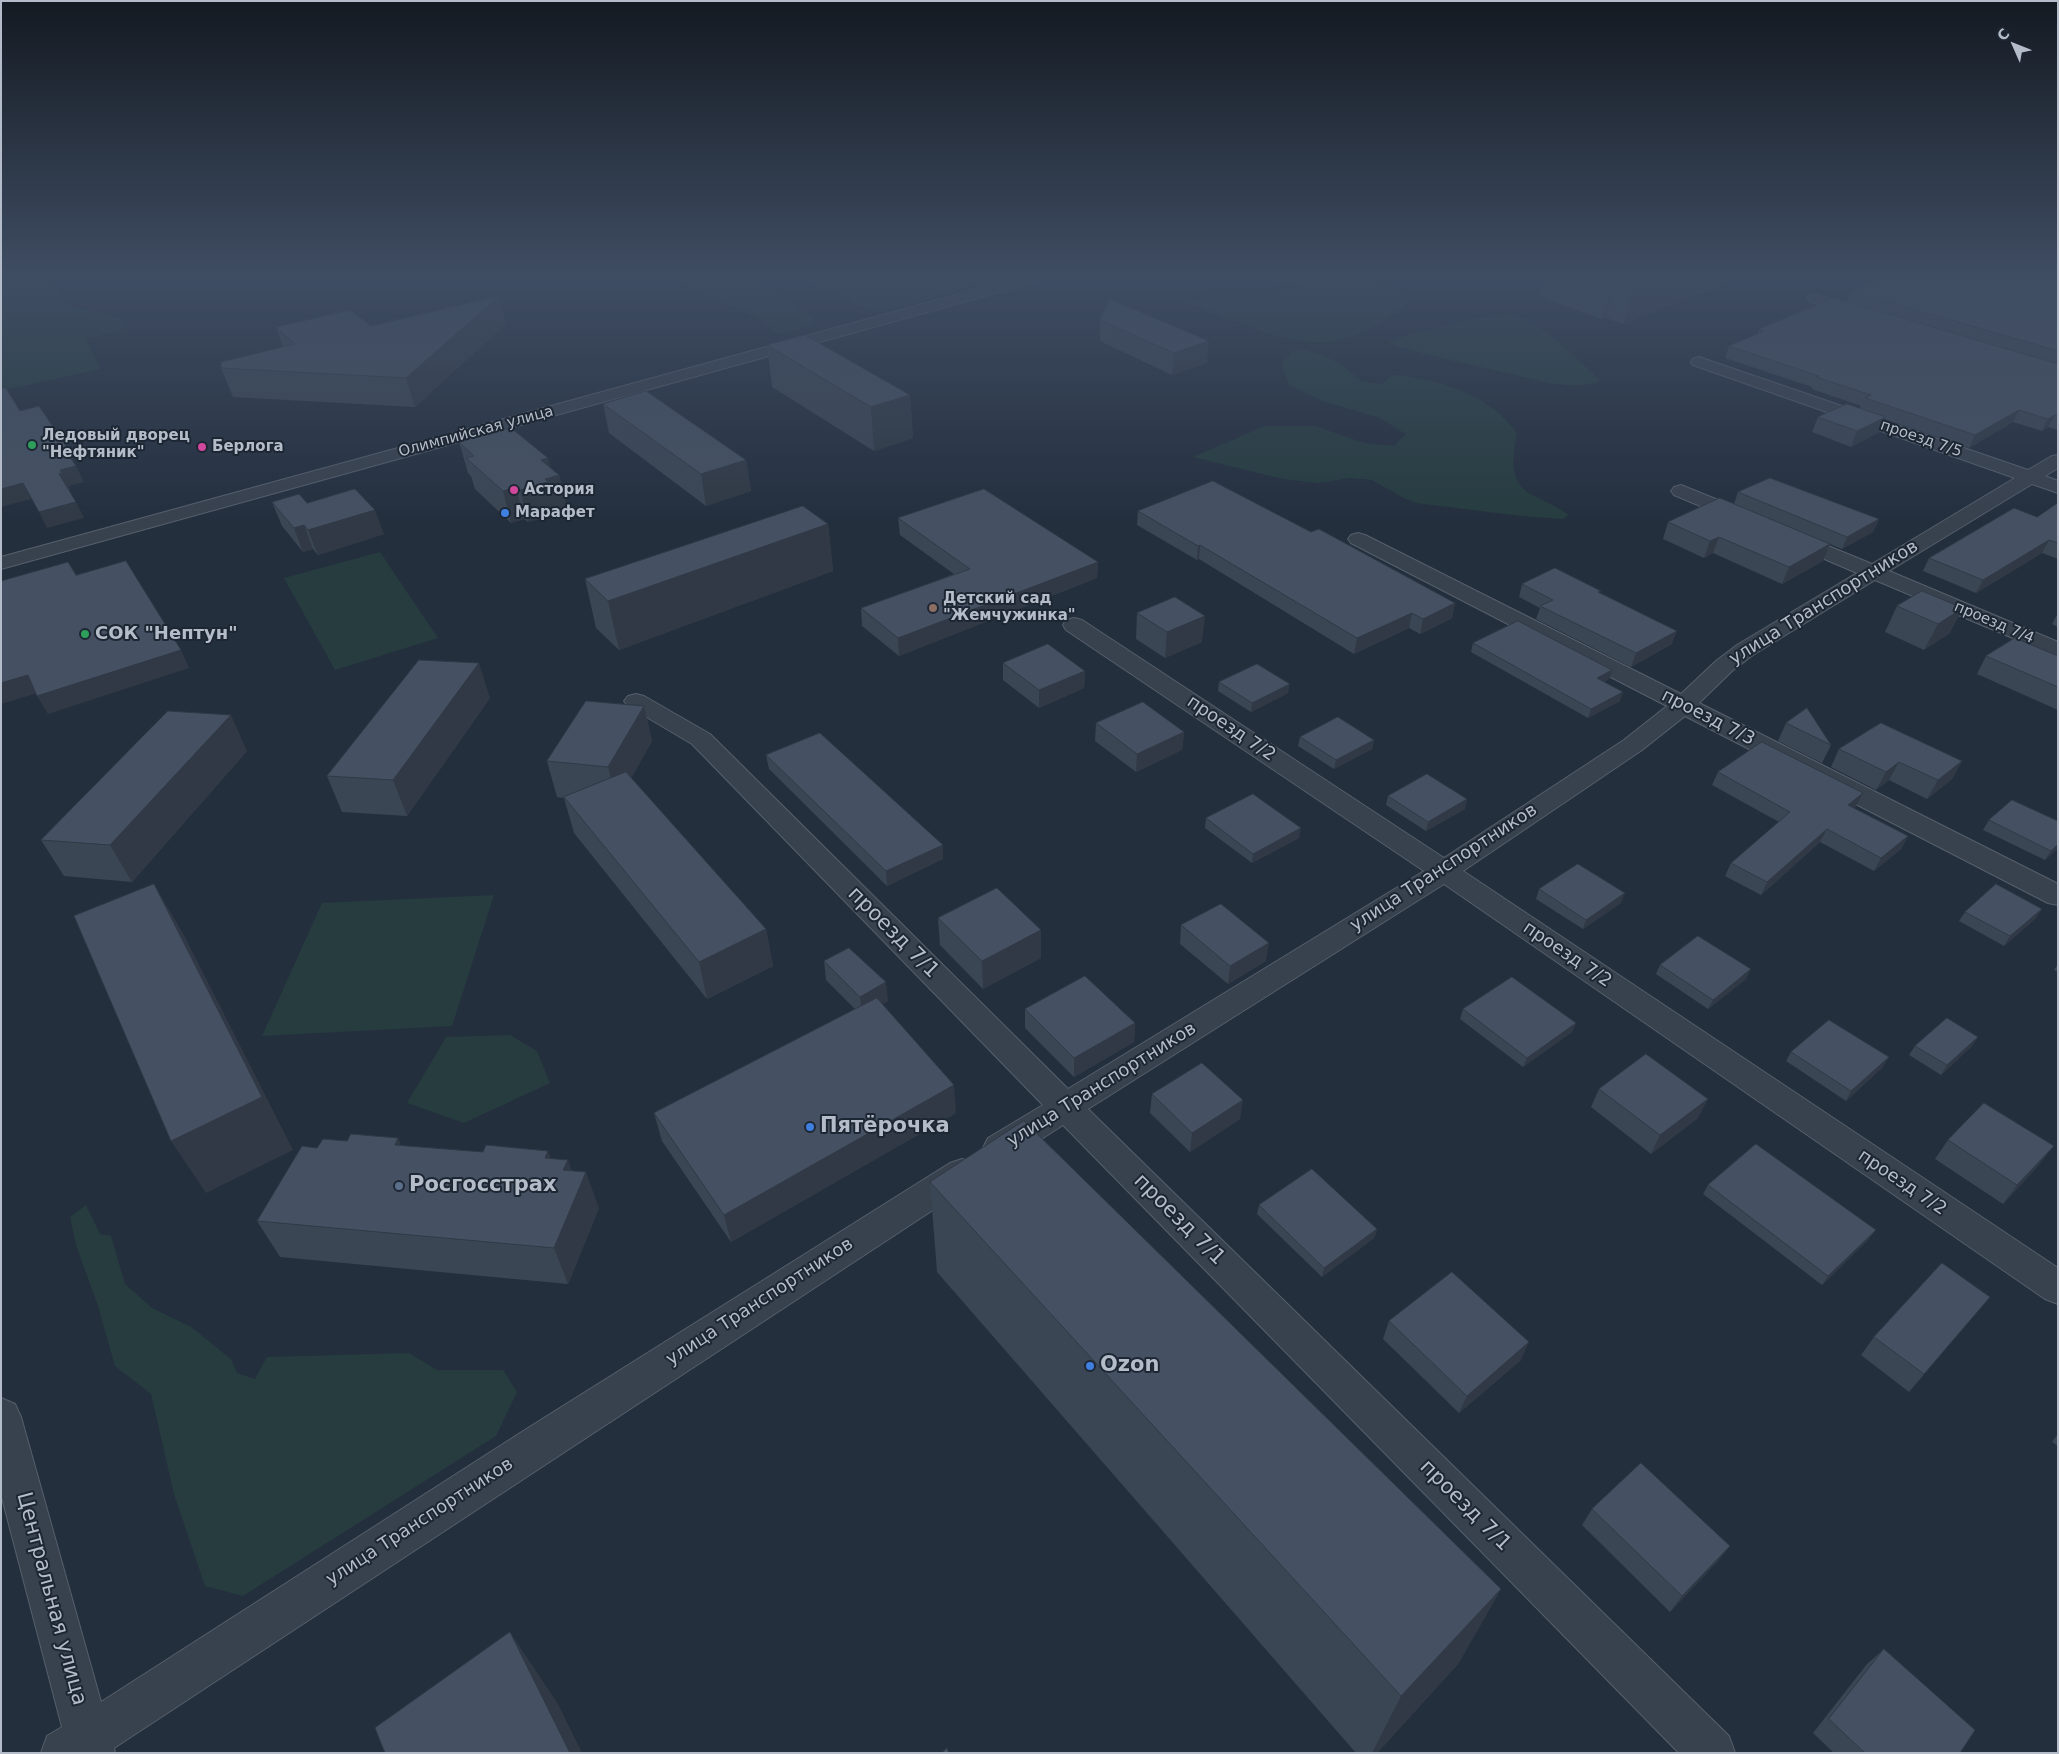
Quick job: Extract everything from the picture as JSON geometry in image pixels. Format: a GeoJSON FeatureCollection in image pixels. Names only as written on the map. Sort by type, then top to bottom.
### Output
{"type":"FeatureCollection","features":[{"type":"Feature","properties":{"kind":"street","name":"Олимпийская улица"},"geometry":{"type":"LineString","coordinates":[[1,563],[741,359]]}},
{"type":"Feature","properties":{"kind":"street","name":"проезд 7/5"},"geometry":{"type":"LineString","coordinates":[[1699,362],[2043,482]]}},
{"type":"Feature","properties":{"kind":"street","name":"улица Транспортников"},"geometry":{"type":"LineString","coordinates":[[82,1748],[534,1447],[1065,1107],[1444,871],[1633,744],[1684,705],[1724,666],[1745,650],[1872,572],[2043,482],[2058,460]]}},
{"type":"Feature","properties":{"kind":"street","name":"проезд 7/4"},"geometry":{"type":"LineString","coordinates":[[1681,492],[2058,650]]}},
{"type":"Feature","properties":{"kind":"street","name":"проезд 7/3"},"geometry":{"type":"LineString","coordinates":[[1358,539],[2058,896]]}},
{"type":"Feature","properties":{"kind":"street","name":"проезд 7/2"},"geometry":{"type":"LineString","coordinates":[[1074,625],[1444,871],[2058,1288]]}},
{"type":"Feature","properties":{"kind":"street","name":"проезд 7/1"},"geometry":{"type":"LineString","coordinates":[[636,700],[701,739],[1065,1107],[1712,1753]]}},
{"type":"Feature","properties":{"kind":"street","name":"Центральная улица"},"geometry":{"type":"LineString","coordinates":[[1,1417],[82,1748]]}},
{"type":"Feature","properties":{"kind":"green space"},"geometry":{"type":"Polygon","coordinates":[[[1,359],[95,359],[100,369],[1,391],[1,359]]]}},
{"type":"Feature","properties":{"kind":"green space"},"geometry":{"type":"Polygon","coordinates":[[[1286,359],[1330,359],[1340,364],[1362,381],[1381,384],[1393,375],[1410,377],[1445,385],[1478,399],[1506,420],[1517,434],[1513,461],[1516,477],[1520,484],[1526,491],[1569,515],[1563,519],[1521,516],[1416,503],[1372,480],[1350,478],[1319,483],[1282,479],[1193,457],[1265,426],[1315,426],[1364,443],[1394,446],[1406,434],[1380,418],[1320,400],[1289,385],[1281,364],[1286,359]]]}},
{"type":"Feature","properties":{"kind":"green space"},"geometry":{"type":"Polygon","coordinates":[[[1446,359],[1577,359],[1600,380],[1595,383],[1576,386],[1549,383],[1446,359]]]}},
{"type":"Feature","properties":{"kind":"green space"},"geometry":{"type":"Polygon","coordinates":[[[380,552],[438,638],[335,670],[284,578],[380,552]]]}},
{"type":"Feature","properties":{"kind":"green space"},"geometry":{"type":"Polygon","coordinates":[[[494,895],[452,1026],[262,1036],[322,903],[494,895]]]}},
{"type":"Feature","properties":{"kind":"green space"},"geometry":{"type":"Polygon","coordinates":[[[510,1035],[537,1051],[550,1083],[464,1123],[407,1103],[446,1037],[510,1035]]]}},
{"type":"Feature","properties":{"kind":"green space"},"geometry":{"type":"Polygon","coordinates":[[[86,1205],[100,1234],[111,1236],[125,1284],[152,1308],[191,1327],[231,1359],[237,1373],[255,1379],[267,1357],[409,1353],[437,1370],[503,1370],[517,1392],[496,1436],[243,1596],[205,1586],[174,1494],[151,1394],[115,1366],[98,1306],[76,1245],[70,1217],[86,1205]]]}},
{"type":"Feature","properties":{"kind":"building"},"geometry":{"type":"Polygon","coordinates":[[[234,359],[428,359],[406,378],[221,368],[221,362],[234,359]]]}},
{"type":"Feature","properties":{"kind":"building"},"geometry":{"type":"Polygon","coordinates":[[[790,359],[847,359],[910,395],[871,407],[790,359]]]}},
{"type":"Feature","properties":{"kind":"building"},"geometry":{"type":"Polygon","coordinates":[[[1768,359],[2041,359],[2058,364],[2058,416],[2055,415],[2048,419],[2019,410],[1975,435],[1865,398],[1871,395],[1816,377],[1819,376],[1768,359]]]}},
{"type":"Feature","properties":{"kind":"building","name":"Ледовый дворец \"Нефтяник\""},"geometry":{"type":"Polygon","coordinates":[[[6,388],[20,411],[39,406],[68,449],[65,450],[76,466],[60,470],[62,473],[59,474],[76,502],[39,512],[23,483],[1,489],[1,389],[6,388]]]}},
{"type":"Feature","properties":{"kind":"building"},"geometry":{"type":"Polygon","coordinates":[[[646,391],[746,460],[701,474],[603,404],[646,391]]]}},
{"type":"Feature","properties":{"kind":"building"},"geometry":{"type":"Polygon","coordinates":[[[1847,404],[1886,417],[1857,431],[1818,417],[1847,404]]]}},
{"type":"Feature","properties":{"kind":"building"},"geometry":{"type":"Polygon","coordinates":[[[511,428],[548,458],[541,460],[559,475],[545,479],[548,482],[520,490],[516,487],[503,491],[466,458],[474,456],[459,442],[511,428]]]}},
{"type":"Feature","properties":{"kind":"building"},"geometry":{"type":"Polygon","coordinates":[[[1770,478],[1879,519],[1847,537],[1738,492],[1770,478]]]}},
{"type":"Feature","properties":{"kind":"building"},"geometry":{"type":"Polygon","coordinates":[[[1213,481],[1311,532],[1319,529],[1455,603],[1423,619],[1412,613],[1357,638],[1200,545],[1198,546],[1138,511],[1213,481]]]}},
{"type":"Feature","properties":{"kind":"building"},"geometry":{"type":"Polygon","coordinates":[[[355,489],[375,510],[308,530],[304,525],[294,528],[272,502],[299,494],[307,503],[355,489]]]}},
{"type":"Feature","properties":{"kind":"building"},"geometry":{"type":"Polygon","coordinates":[[[984,489],[1098,562],[898,638],[861,608],[970,569],[898,518],[984,489]]]}},
{"type":"Feature","properties":{"kind":"building"},"geometry":{"type":"Polygon","coordinates":[[[1720,498],[1830,544],[1789,567],[1719,537],[1710,541],[1668,522],[1720,498]]]}},
{"type":"Feature","properties":{"kind":"building"},"geometry":{"type":"Polygon","coordinates":[[[2058,503],[2058,543],[2049,540],[1983,580],[1929,558],[2014,508],[2037,517],[2058,503]]]}},
{"type":"Feature","properties":{"kind":"building"},"geometry":{"type":"Polygon","coordinates":[[[803,506],[828,524],[608,601],[585,579],[803,506]]]}},
{"type":"Feature","properties":{"kind":"building","name":"СОК \"Нептун\""},"geometry":{"type":"Polygon","coordinates":[[[126,561],[181,650],[37,696],[28,675],[1,683],[1,581],[68,562],[76,575],[126,561]]]}},
{"type":"Feature","properties":{"kind":"building"},"geometry":{"type":"Polygon","coordinates":[[[1555,568],[1601,591],[1598,592],[1677,631],[1636,653],[1540,606],[1553,600],[1522,584],[1555,568]]]}},
{"type":"Feature","properties":{"kind":"building"},"geometry":{"type":"Polygon","coordinates":[[[1922,591],[1963,608],[1938,624],[1897,606],[1922,591]]]}},
{"type":"Feature","properties":{"kind":"building"},"geometry":{"type":"Polygon","coordinates":[[[1175,597],[1205,616],[1167,632],[1137,613],[1175,597]]]}},
{"type":"Feature","properties":{"kind":"building"},"geometry":{"type":"Polygon","coordinates":[[[1518,621],[1612,670],[1597,678],[1623,692],[1591,709],[1473,643],[1518,621]]]}},
{"type":"Feature","properties":{"kind":"building"},"geometry":{"type":"Polygon","coordinates":[[[2015,638],[2058,656],[2058,687],[1986,656],[2015,638]]]}},
{"type":"Feature","properties":{"kind":"building"},"geometry":{"type":"Polygon","coordinates":[[[1048,644],[1085,671],[1039,690],[1003,663],[1048,644]]]}},
{"type":"Feature","properties":{"kind":"building"},"geometry":{"type":"Polygon","coordinates":[[[419,660],[479,663],[393,780],[327,776],[419,660]]]}},
{"type":"Feature","properties":{"kind":"building"},"geometry":{"type":"Polygon","coordinates":[[[1257,664],[1290,684],[1252,703],[1219,682],[1257,664]]]}},
{"type":"Feature","properties":{"kind":"building"},"geometry":{"type":"Polygon","coordinates":[[[586,701],[644,706],[608,767],[547,761],[586,701]]]}},
{"type":"Feature","properties":{"kind":"building"},"geometry":{"type":"Polygon","coordinates":[[[1143,702],[1184,732],[1137,754],[1096,723],[1143,702]]]}},
{"type":"Feature","properties":{"kind":"building"},"geometry":{"type":"Polygon","coordinates":[[[1807,708],[1831,745],[1786,723],[1807,708]]]}},
{"type":"Feature","properties":{"kind":"building"},"geometry":{"type":"Polygon","coordinates":[[[168,711],[231,715],[110,845],[41,840],[168,711]]]}},
{"type":"Feature","properties":{"kind":"building"},"geometry":{"type":"Polygon","coordinates":[[[1338,717],[1374,740],[1336,760],[1300,737],[1338,717]]]}},
{"type":"Feature","properties":{"kind":"building"},"geometry":{"type":"Polygon","coordinates":[[[1881,723],[1962,761],[1938,780],[1899,762],[1886,772],[1839,749],[1881,723]]]}},
{"type":"Feature","properties":{"kind":"building"},"geometry":{"type":"Polygon","coordinates":[[[820,733],[943,845],[886,871],[766,755],[820,733]]]}},
{"type":"Feature","properties":{"kind":"building"},"geometry":{"type":"Polygon","coordinates":[[[1762,742],[1863,793],[1848,805],[1908,836],[1881,858],[1827,829],[1767,882],[1731,863],[1790,812],[1718,772],[1762,742]]]}},
{"type":"Feature","properties":{"kind":"building"},"geometry":{"type":"Polygon","coordinates":[[[626,772],[766,929],[699,962],[564,797],[626,772]]]}},
{"type":"Feature","properties":{"kind":"building"},"geometry":{"type":"Polygon","coordinates":[[[1427,774],[1467,799],[1428,822],[1388,796],[1427,774]]]}},
{"type":"Feature","properties":{"kind":"building"},"geometry":{"type":"Polygon","coordinates":[[[1253,794],[1301,828],[1253,854],[1206,818],[1253,794]]]}},
{"type":"Feature","properties":{"kind":"building"},"geometry":{"type":"Polygon","coordinates":[[[2012,800],[2058,821],[2058,844],[2051,851],[1989,820],[2012,800]]]}},
{"type":"Feature","properties":{"kind":"building"},"geometry":{"type":"Polygon","coordinates":[[[1578,864],[1625,893],[1586,920],[1539,889],[1578,864]]]}},
{"type":"Feature","properties":{"kind":"building"},"geometry":{"type":"Polygon","coordinates":[[[154,884],[262,1097],[171,1141],[74,916],[154,884]]]}},
{"type":"Feature","properties":{"kind":"building"},"geometry":{"type":"Polygon","coordinates":[[[1996,884],[2042,909],[2010,936],[1965,912],[1996,884]]]}},
{"type":"Feature","properties":{"kind":"building"},"geometry":{"type":"Polygon","coordinates":[[[997,888],[1041,930],[982,961],[938,918],[997,888]]]}},
{"type":"Feature","properties":{"kind":"building"},"geometry":{"type":"Polygon","coordinates":[[[1221,904],[1269,943],[1230,966],[1181,925],[1221,904]]]}},
{"type":"Feature","properties":{"kind":"building"},"geometry":{"type":"Polygon","coordinates":[[[1698,936],[1751,969],[1713,1000],[1660,965],[1698,936]]]}},
{"type":"Feature","properties":{"kind":"building"},"geometry":{"type":"Polygon","coordinates":[[[849,948],[886,982],[860,997],[824,961],[849,948]]]}},
{"type":"Feature","properties":{"kind":"building"},"geometry":{"type":"Polygon","coordinates":[[[1085,976],[1135,1023],[1074,1058],[1025,1009],[1085,976]]]}},
{"type":"Feature","properties":{"kind":"building"},"geometry":{"type":"Polygon","coordinates":[[[1512,977],[1576,1023],[1527,1058],[1463,1009],[1512,977]]]}},
{"type":"Feature","properties":{"kind":"building","name":"Пятёрочка"},"geometry":{"type":"Polygon","coordinates":[[[877,998],[954,1085],[724,1215],[654,1113],[877,998]]]}},
{"type":"Feature","properties":{"kind":"building"},"geometry":{"type":"Polygon","coordinates":[[[1947,1018],[1978,1037],[1947,1065],[1915,1046],[1947,1018]]]}},
{"type":"Feature","properties":{"kind":"building"},"geometry":{"type":"Polygon","coordinates":[[[1829,1020],[1889,1057],[1851,1091],[1791,1052],[1829,1020]]]}},
{"type":"Feature","properties":{"kind":"building"},"geometry":{"type":"Polygon","coordinates":[[[1646,1054],[1708,1099],[1660,1135],[1599,1089],[1646,1054]]]}},
{"type":"Feature","properties":{"kind":"building"},"geometry":{"type":"Polygon","coordinates":[[[1202,1063],[1243,1100],[1192,1133],[1152,1094],[1202,1063]]]}},
{"type":"Feature","properties":{"kind":"building"},"geometry":{"type":"Polygon","coordinates":[[[1984,1103],[2054,1146],[2017,1185],[1948,1140],[1984,1103]]]}},
{"type":"Feature","properties":{"kind":"building"},"geometry":{"type":"Polygon","coordinates":[[[1024,1121],[1501,1589],[1401,1696],[930,1182],[1024,1121]]]}},
{"type":"Feature","properties":{"kind":"building"},"geometry":{"type":"Polygon","coordinates":[[[351,1134],[398,1138],[395,1145],[483,1152],[486,1145],[548,1151],[545,1158],[568,1160],[563,1170],[586,1172],[554,1248],[257,1221],[302,1146],[317,1148],[323,1139],[347,1141],[351,1134]]]}},
{"type":"Feature","properties":{"kind":"building"},"geometry":{"type":"Polygon","coordinates":[[[1756,1144],[1876,1230],[1828,1276],[1708,1185],[1756,1144]]]}},
{"type":"Feature","properties":{"kind":"building"},"geometry":{"type":"Polygon","coordinates":[[[1312,1169],[1377,1229],[1324,1268],[1259,1205],[1312,1169]]]}},
{"type":"Feature","properties":{"kind":"building"},"geometry":{"type":"Polygon","coordinates":[[[1942,1263],[1990,1297],[1924,1374],[1874,1337],[1942,1263]]]}},
{"type":"Feature","properties":{"kind":"building"},"geometry":{"type":"Polygon","coordinates":[[[1452,1272],[1529,1342],[1467,1396],[1389,1321],[1452,1272]]]}},
{"type":"Feature","properties":{"kind":"building"},"geometry":{"type":"Polygon","coordinates":[[[1641,1463],[1730,1546],[1682,1596],[1592,1509],[1641,1463]]]}},
{"type":"Feature","properties":{"kind":"building"},"geometry":{"type":"Polygon","coordinates":[[[510,1632],[570,1753],[385,1753],[375,1728],[510,1632]]]}},
{"type":"Feature","properties":{"kind":"building"},"geometry":{"type":"Polygon","coordinates":[[[1884,1649],[1975,1730],[1960,1753],[1865,1753],[1829,1719],[1884,1649]]]}},
{"type":"Feature","properties":{"kind":"building"},"geometry":{"type":"Polygon","coordinates":[[[947,1748],[949,1753],[942,1753],[947,1748]]]}},
{"type":"Feature","properties":{"kind":"place","name":"Ледовый дворец \"Нефтяник\""},"geometry":{"type":"Point","coordinates":[32,445]}},
{"type":"Feature","properties":{"kind":"place","name":"Берлога"},"geometry":{"type":"Point","coordinates":[202,447]}},
{"type":"Feature","properties":{"kind":"place","name":"Астория"},"geometry":{"type":"Point","coordinates":[514,490]}},
{"type":"Feature","properties":{"kind":"place","name":"Марафет"},"geometry":{"type":"Point","coordinates":[505,513]}},
{"type":"Feature","properties":{"kind":"place","name":"Детский сад \"Жемчужинка\""},"geometry":{"type":"Point","coordinates":[933,608]}},
{"type":"Feature","properties":{"kind":"place","name":"СОК \"Нептун\""},"geometry":{"type":"Point","coordinates":[85,634]}},
{"type":"Feature","properties":{"kind":"place","name":"Пятёрочка"},"geometry":{"type":"Point","coordinates":[810,1127]}},
{"type":"Feature","properties":{"kind":"place","name":"Росгосстрах"},"geometry":{"type":"Point","coordinates":[399,1186]}},
{"type":"Feature","properties":{"kind":"place","name":"Ozon"},"geometry":{"type":"Point","coordinates":[1090,1366]}}]}
